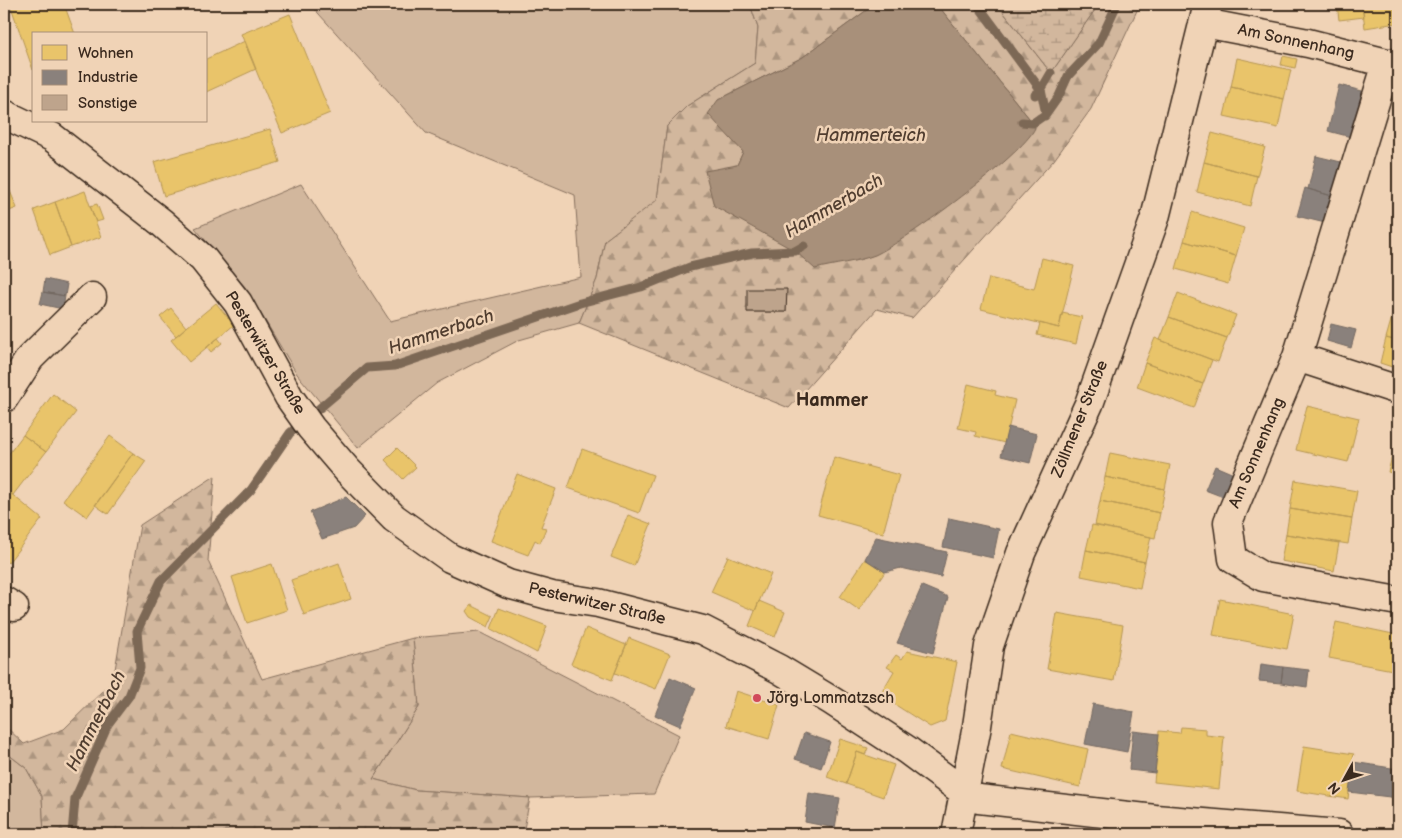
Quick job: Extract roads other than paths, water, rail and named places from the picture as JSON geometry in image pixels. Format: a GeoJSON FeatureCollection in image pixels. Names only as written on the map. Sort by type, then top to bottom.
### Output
{"type":"FeatureCollection","features":[{"type":"Feature","properties":{"kind":"street","name":"Am Sonnenhang"},"geometry":{"type":"LineString","coordinates":[[1206,14],[1308,43],[1393,63],[1297,358],[1228,522],[1233,559],[1263,577],[1398,601]]}},
{"type":"Feature","properties":{"kind":"street","name":"Zöllmener Straße"},"geometry":{"type":"LineString","coordinates":[[956,834],[965,793],[989,646],[1021,553],[1089,404],[1155,218],[1206,14]]}},
{"type":"Feature","properties":{"kind":"street","name":"Pesterwitzer Straße"},"geometry":{"type":"LineString","coordinates":[[4,114],[52,137],[161,222],[203,259],[238,302],[304,418],[347,470],[394,518],[450,558],[508,584],[552,596],[598,602],[703,630],[779,669],[832,701],[907,750],[965,793],[988,800],[1155,819],[1339,834]]}},
{"type":"Feature","properties":{"kind":"street"},"geometry":{"type":"LineString","coordinates":[[4,398],[30,358],[92,297]]}},
{"type":"Feature","properties":{"kind":"street"},"geometry":{"type":"LineString","coordinates":[[1297,358],[1398,390]]}},
{"type":"Feature","properties":{"kind":"water","name":"Hammerteich"},"geometry":{"type":"Polygon","coordinates":[[[875,4],[934,4],[940,8],[1033,123],[1035,128],[1026,141],[987,177],[890,247],[875,255],[815,269],[795,251],[714,206],[705,171],[737,165],[743,152],[708,114],[718,100],[803,57],[875,4]]]}},
{"type":"Feature","properties":{"kind":"waterway","name":"Hammerbach"},"geometry":{"type":"LineString","coordinates":[[977,4],[1041,90],[1046,114],[1033,123],[1022,122]]}},
{"type":"Feature","properties":{"kind":"waterway","name":"Hammerbach"},"geometry":{"type":"LineString","coordinates":[[1045,116],[1059,96],[1068,76],[1099,43],[1117,4]]}},
{"type":"Feature","properties":{"kind":"waterway"},"geometry":{"type":"LineString","coordinates":[[1035,95],[1041,90],[1051,73]]}},
{"type":"Feature","properties":{"kind":"waterway","name":"Hammerbach"},"geometry":{"type":"LineString","coordinates":[[72,834],[75,799],[108,724],[129,696],[140,668],[137,631],[161,581],[251,490],[290,433],[367,368],[395,366],[580,303],[641,287],[690,267],[752,253],[795,251],[804,246]]}},
{"type":"Feature","properties":{"kind":"place","name":"Jörg Lommatzsch"},"geometry":{"type":"Point","coordinates":[757,698]}},
{"type":"Feature","properties":{"kind":"district","name":"Hammer"},"geometry":{"type":"Point","coordinates":[832,400]}}]}
